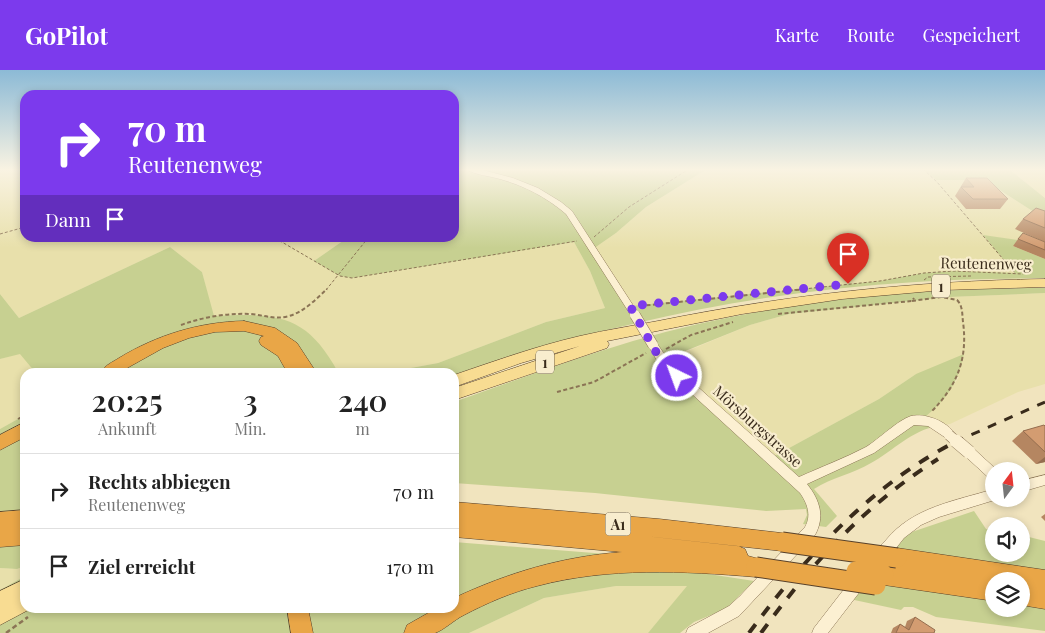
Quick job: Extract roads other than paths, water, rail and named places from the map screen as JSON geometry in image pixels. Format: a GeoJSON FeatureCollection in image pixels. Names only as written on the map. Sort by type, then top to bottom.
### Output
{"type":"FeatureCollection","features":[{"type":"Feature","properties":{"kind":"highway"},"geometry":{"type":"LineString","coordinates":[[115,368],[143,351],[174,337],[202,329],[232,326],[258,329],[279,337],[297,352],[307,368]]}},
{"type":"Feature","properties":{"kind":"highway"},"geometry":{"type":"LineString","coordinates":[[131,368],[144,359],[171,346],[200,337],[228,334],[254,337],[273,344],[286,356],[293,368]]}},
{"type":"Feature","properties":{"kind":"highway"},"geometry":{"type":"LineString","coordinates":[[0,443],[20,432]]}},
{"type":"Feature","properties":{"kind":"highway","name":"A1"},"geometry":{"type":"LineString","coordinates":[[459,511],[620,524],[782,542],[1045,580]]}},
{"type":"Feature","properties":{"kind":"highway"},"geometry":{"type":"LineString","coordinates":[[0,521],[20,519]]}},
{"type":"Feature","properties":{"kind":"highway","name":"A1"},"geometry":{"type":"LineString","coordinates":[[459,528],[559,536],[761,563]]}},
{"type":"Feature","properties":{"kind":"highway"},"geometry":{"type":"LineString","coordinates":[[0,538],[20,536]]}},
{"type":"Feature","properties":{"kind":"highway"},"geometry":{"type":"LineString","coordinates":[[459,606],[490,591],[551,571],[596,564],[643,561],[761,563],[880,580],[926,581],[985,590]]}},
{"type":"Feature","properties":{"kind":"highway"},"geometry":{"type":"LineString","coordinates":[[1030,597],[1045,599]]}},
{"type":"Feature","properties":{"kind":"highway"},"geometry":{"type":"LineString","coordinates":[[299,613],[302,633]]}},
{"type":"Feature","properties":{"kind":"highway"},"geometry":{"type":"LineString","coordinates":[[415,633],[448,613]]}},
{"type":"Feature","properties":{"kind":"main road","name":"1"},"geometry":{"type":"LineString","coordinates":[[459,379],[513,360],[580,341],[701,316],[837,295],[933,286],[1045,283]]}},
{"type":"Feature","properties":{"kind":"main road","name":"1"},"geometry":{"type":"LineString","coordinates":[[459,392],[610,342],[635,331]]}},
{"type":"Feature","properties":{"kind":"main road"},"geometry":{"type":"LineString","coordinates":[[0,602],[20,591]]}},
{"type":"Feature","properties":{"kind":"main road"},"geometry":{"type":"LineString","coordinates":[[0,615],[20,609]]}},
{"type":"Feature","properties":{"kind":"street","name":"Mörsburgstrasse"},"geometry":{"type":"LineString","coordinates":[[547,195],[569,213],[654,347],[677,376],[797,483],[808,495],[814,508],[815,521],[810,531],[745,602],[734,611],[693,633]]}},
{"type":"Feature","properties":{"kind":"street"},"geometry":{"type":"LineString","coordinates":[[797,483],[870,450],[908,422],[922,419],[935,424],[985,467]]}},
{"type":"Feature","properties":{"kind":"street"},"geometry":{"type":"LineString","coordinates":[[1030,484],[1045,480]]}},
{"type":"Feature","properties":{"kind":"street"},"geometry":{"type":"LineString","coordinates":[[819,633],[845,598],[907,528],[936,513],[985,498]]}},
{"type":"Feature","properties":{"kind":"railway"},"geometry":{"type":"LineString","coordinates":[[956,441],[1045,402]]}},
{"type":"Feature","properties":{"kind":"railway"},"geometry":{"type":"LineString","coordinates":[[749,633],[793,577],[842,525],[896,479],[956,441]]}},
{"type":"Feature","properties":{"kind":"railway"},"geometry":{"type":"LineString","coordinates":[[761,633],[800,583],[841,537],[887,495],[938,459]]}}]}
